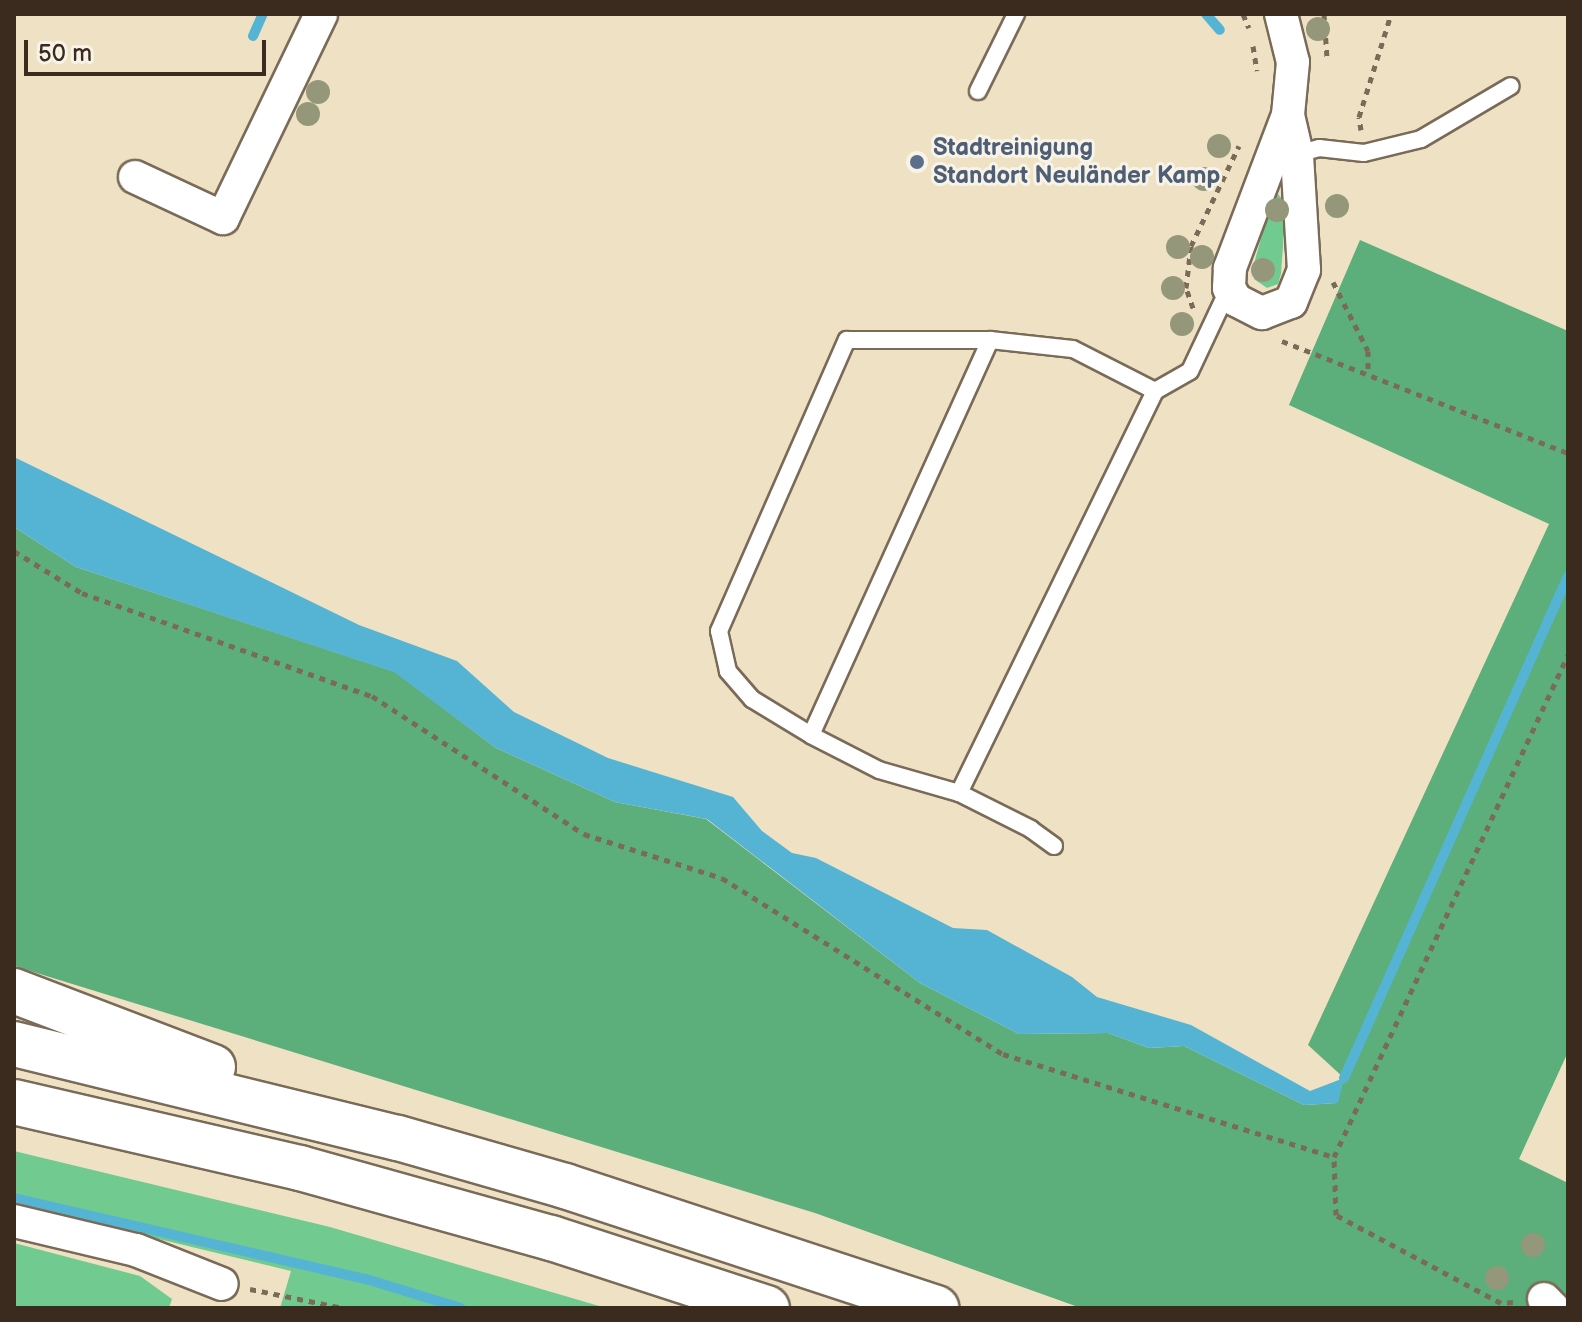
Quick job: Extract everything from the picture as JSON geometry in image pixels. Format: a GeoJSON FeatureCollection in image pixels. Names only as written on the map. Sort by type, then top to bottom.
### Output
{"type":"FeatureCollection","features":[{"type":"Feature","properties":{"kind":"highway"},"geometry":{"type":"LineString","coordinates":[[14,991],[398,1138]]}},
{"type":"Feature","properties":{"kind":"highway"},"geometry":{"type":"LineString","coordinates":[[14,1044],[398,1138],[595,1196],[936,1308]]}},
{"type":"Feature","properties":{"kind":"highway"},"geometry":{"type":"LineString","coordinates":[[14,1102],[315,1172],[551,1238],[767,1308]]}},
{"type":"Feature","properties":{"kind":"street"},"geometry":{"type":"LineString","coordinates":[[135,177],[223,218],[321,14]]}},
{"type":"Feature","properties":{"kind":"street"},"geometry":{"type":"LineString","coordinates":[[1281,14],[1293,62],[1288,115],[1242,229],[1229,288],[1236,300],[1262,313],[1280,311],[1301,288],[1304,270],[1297,154],[1288,115]]}},
{"type":"Feature","properties":{"kind":"street"},"geometry":{"type":"LineString","coordinates":[[14,1221],[136,1250],[222,1284]]}},
{"type":"Feature","properties":{"kind":"lane"},"geometry":{"type":"LineString","coordinates":[[978,91],[1016,14]]}},
{"type":"Feature","properties":{"kind":"lane"},"geometry":{"type":"LineString","coordinates":[[1297,154],[1319,148],[1364,153],[1421,139],[1511,86]]}},
{"type":"Feature","properties":{"kind":"lane"},"geometry":{"type":"LineString","coordinates":[[959,793],[1155,391],[1190,371],[1229,288]]}},
{"type":"Feature","properties":{"kind":"lane"},"geometry":{"type":"LineString","coordinates":[[1054,846],[1031,829],[959,793],[879,770],[811,735],[752,699],[728,671],[719,631],[847,340],[990,340],[1073,349],[1155,391]]}},
{"type":"Feature","properties":{"kind":"lane"},"geometry":{"type":"LineString","coordinates":[[811,735],[990,340]]}},
{"type":"Feature","properties":{"kind":"path"},"geometry":{"type":"LineString","coordinates":[[1243,14],[1256,82]]}},
{"type":"Feature","properties":{"kind":"path"},"geometry":{"type":"LineString","coordinates":[[1324,14],[1325,70]]}},
{"type":"Feature","properties":{"kind":"path"},"geometry":{"type":"LineString","coordinates":[[1364,153],[1359,117],[1391,14]]}},
{"type":"Feature","properties":{"kind":"path"},"geometry":{"type":"LineString","coordinates":[[1213,322],[1195,314],[1186,265],[1241,142]]}},
{"type":"Feature","properties":{"kind":"path"},"geometry":{"type":"LineString","coordinates":[[1331,278],[1368,351],[1368,373]]}},
{"type":"Feature","properties":{"kind":"path"},"geometry":{"type":"LineString","coordinates":[[1267,337],[1368,373],[1568,453]]}},
{"type":"Feature","properties":{"kind":"path"},"geometry":{"type":"LineString","coordinates":[[14,551],[82,593],[372,696],[584,834],[722,878],[1003,1054],[1334,1157]]}},
{"type":"Feature","properties":{"kind":"path"},"geometry":{"type":"LineString","coordinates":[[1548,1303],[1501,1303],[1336,1215],[1334,1157],[1568,655]]}},
{"type":"Feature","properties":{"kind":"path"},"geometry":{"type":"LineString","coordinates":[[222,1284],[343,1308]]}},
{"type":"Feature","properties":{"kind":"green space"},"geometry":{"type":"Polygon","coordinates":[[[1278,194],[1286,204],[1281,274],[1278,284],[1267,288],[1254,279],[1255,260],[1272,198],[1278,194]]]}},
{"type":"Feature","properties":{"kind":"green space"},"geometry":{"type":"Polygon","coordinates":[[[1360,240],[1568,331],[1568,1052],[1519,1159],[1568,1183],[1568,1308],[1081,1308],[815,1213],[14,966],[14,527],[76,567],[395,672],[496,748],[615,802],[706,819],[920,983],[1019,1034],[1108,1033],[1149,1048],[1184,1046],[1304,1105],[1337,1103],[1344,1078],[1308,1045],[1549,524],[1289,405],[1360,240]]]}},
{"type":"Feature","properties":{"kind":"green space"},"geometry":{"type":"Polygon","coordinates":[[[14,1151],[330,1227],[606,1308],[280,1308],[291,1271],[14,1204],[14,1151]]]}},
{"type":"Feature","properties":{"kind":"green space"},"geometry":{"type":"Polygon","coordinates":[[[14,1243],[140,1276],[172,1299],[169,1308],[14,1308],[14,1243]]]}},
{"type":"Feature","properties":{"kind":"water"},"geometry":{"type":"Polygon","coordinates":[[[14,457],[359,625],[457,661],[514,712],[608,758],[733,797],[762,831],[792,853],[816,858],[953,928],[987,930],[1072,977],[1097,997],[1191,1025],[1310,1091],[1344,1078],[1338,1103],[1304,1105],[1184,1046],[1149,1048],[1108,1033],[1019,1034],[920,983],[707,819],[615,802],[496,748],[394,672],[76,567],[14,527],[14,457]]]}},
{"type":"Feature","properties":{"kind":"waterway"},"geometry":{"type":"LineString","coordinates":[[253,36],[263,14]]}},
{"type":"Feature","properties":{"kind":"waterway"},"geometry":{"type":"LineString","coordinates":[[1206,14],[1220,30]]}},
{"type":"Feature","properties":{"kind":"waterway"},"geometry":{"type":"LineString","coordinates":[[1344,1078],[1568,576]]}},
{"type":"Feature","properties":{"kind":"waterway"},"geometry":{"type":"LineString","coordinates":[[14,1198],[366,1279],[461,1308]]}},
{"type":"Feature","properties":{"kind":"place","name":"Stadtreinigung Standort Neuländer Kamp"},"geometry":{"type":"Point","coordinates":[917,162]}}]}
